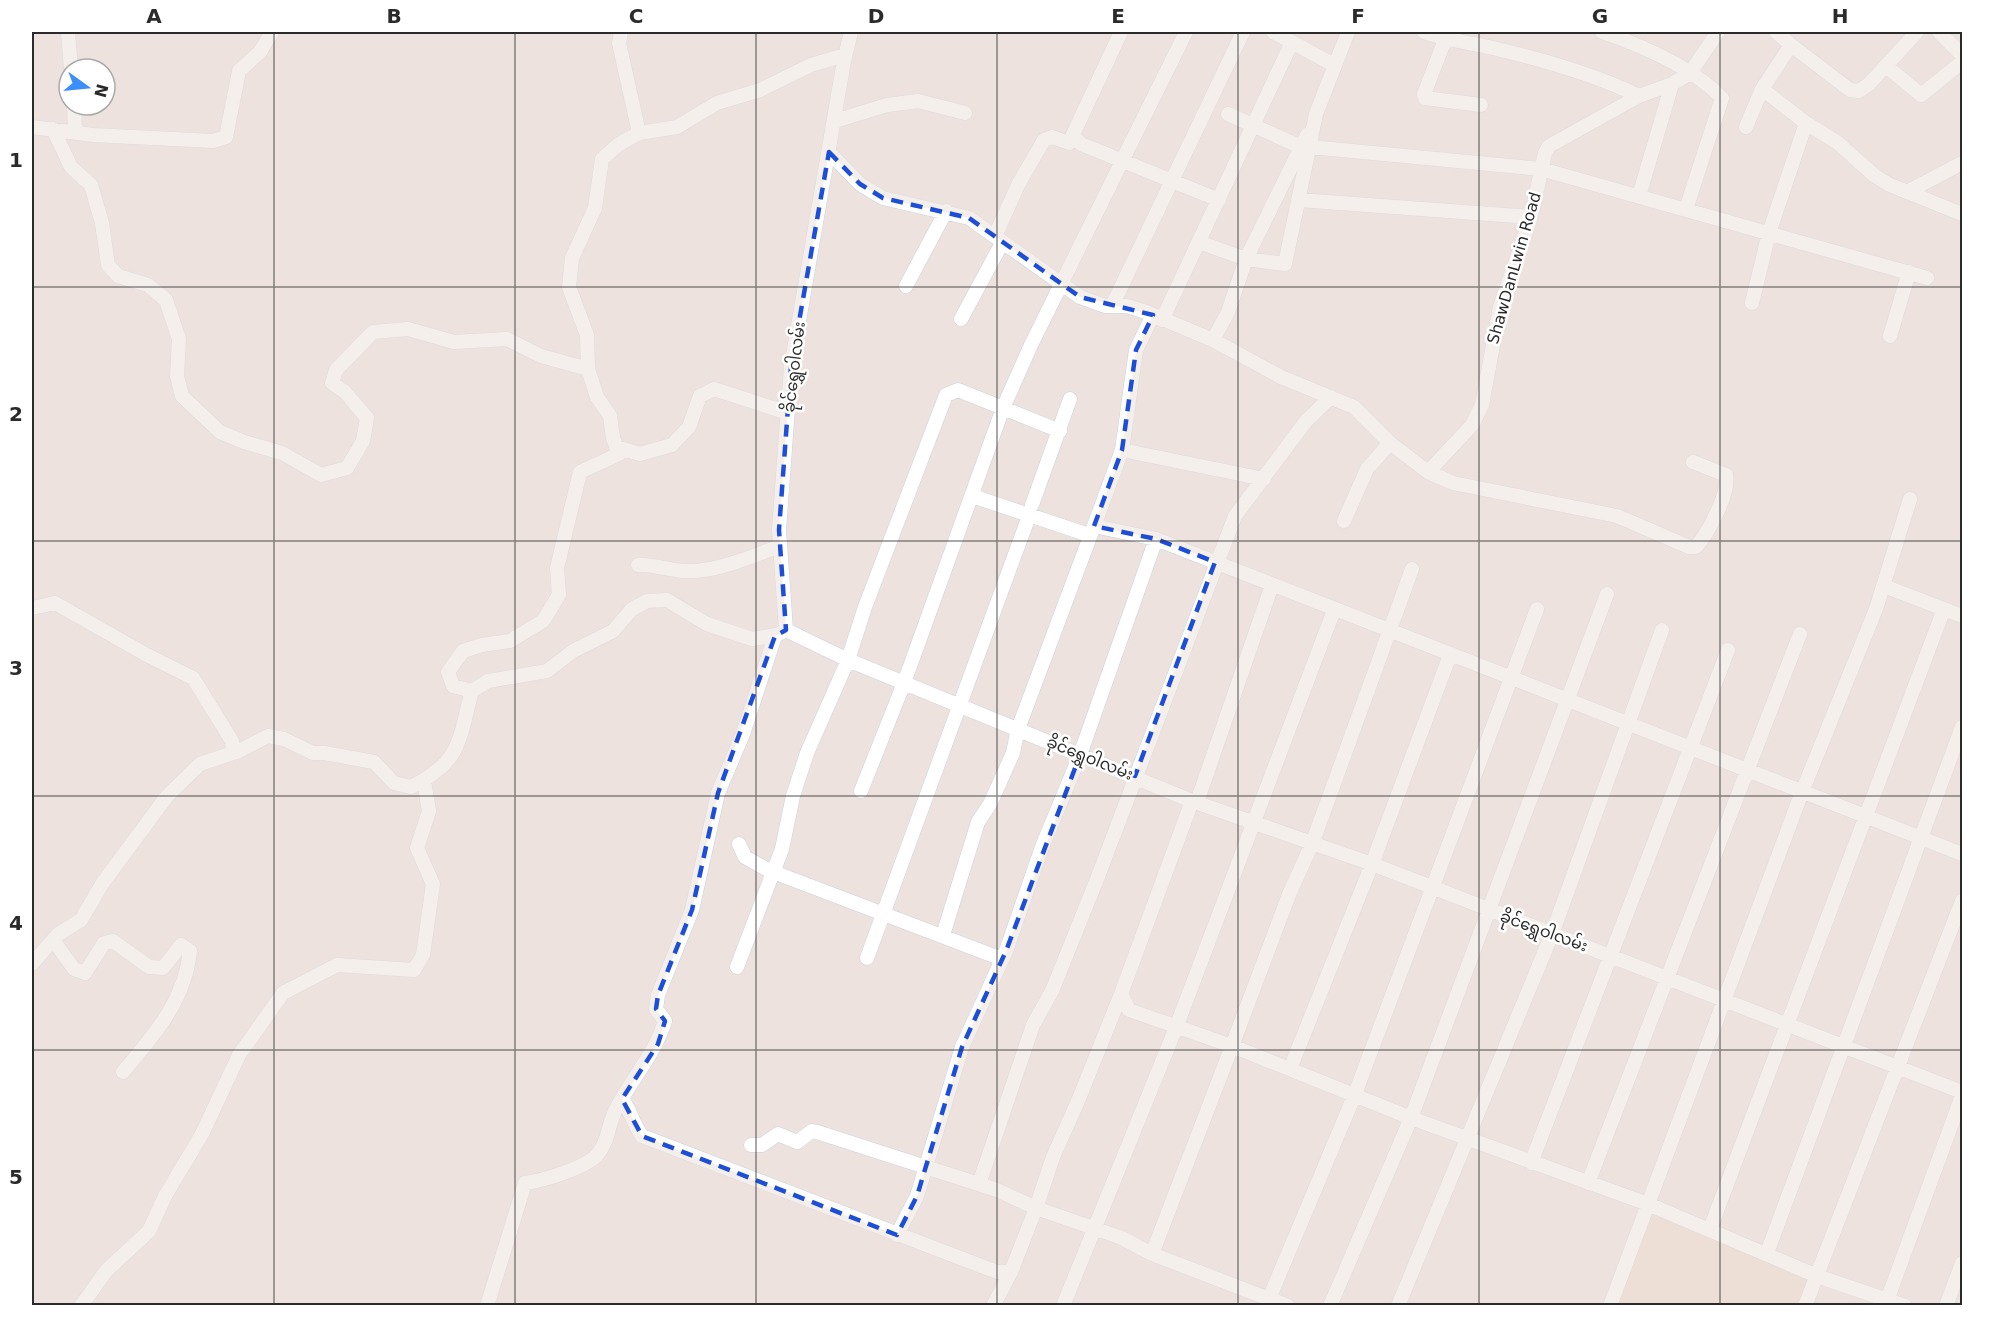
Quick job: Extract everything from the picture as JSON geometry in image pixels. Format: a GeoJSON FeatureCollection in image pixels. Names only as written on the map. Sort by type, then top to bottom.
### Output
{"type":"FeatureCollection","features":[{"type":"Feature","properties":{"kind":"street"},"geometry":{"type":"LineString","coordinates":[[68,32],[70,57]]}},
{"type":"Feature","properties":{"kind":"street"},"geometry":{"type":"LineString","coordinates":[[32,127],[213,141],[226,137],[239,71],[260,52],[272,32]]}},
{"type":"Feature","properties":{"kind":"street"},"geometry":{"type":"LineString","coordinates":[[621,32],[619,43],[639,133]]}},
{"type":"Feature","properties":{"kind":"street","name":"ခိုင်ရွှေဝါလမ်း"},"geometry":{"type":"LineString","coordinates":[[851,32],[845,55],[791,367],[780,546],[781,633],[1195,801],[1372,864],[1786,1022],[1962,1094]]}},
{"type":"Feature","properties":{"kind":"street"},"geometry":{"type":"LineString","coordinates":[[961,319],[998,240],[1019,183],[1044,140],[1052,137],[1069,142],[1121,32]]}},
{"type":"Feature","properties":{"kind":"street"},"geometry":{"type":"LineString","coordinates":[[861,791],[904,683],[1003,408],[1031,345],[1124,161],[1185,32]]}},
{"type":"Feature","properties":{"kind":"street"},"geometry":{"type":"LineString","coordinates":[[1112,306],[1242,32]]}},
{"type":"Feature","properties":{"kind":"street"},"geometry":{"type":"LineString","coordinates":[[1273,32],[1335,65]]}},
{"type":"Feature","properties":{"kind":"street"},"geometry":{"type":"LineString","coordinates":[[1213,340],[1228,312],[1246,259],[1305,147],[1348,32]]}},
{"type":"Feature","properties":{"kind":"street"},"geometry":{"type":"LineString","coordinates":[[1424,32],[1446,35],[1519,54],[1639,96]]}},
{"type":"Feature","properties":{"kind":"street"},"geometry":{"type":"LineString","coordinates":[[1602,32],[1629,41],[1690,73],[1722,98],[1686,209]]}},
{"type":"Feature","properties":{"kind":"street","name":"ShawDanLwin Road"},"geometry":{"type":"LineString","coordinates":[[1428,472],[1472,425],[1482,405],[1500,307],[1532,218],[1541,169],[1549,146],[1639,96],[1672,84],[1690,73],[1718,32]]}},
{"type":"Feature","properties":{"kind":"street"},"geometry":{"type":"LineString","coordinates":[[1776,32],[1850,90],[1859,91],[1917,32]]}},
{"type":"Feature","properties":{"kind":"street"},"geometry":{"type":"LineString","coordinates":[[1939,32],[1962,55]]}},
{"type":"Feature","properties":{"kind":"street"},"geometry":{"type":"LineString","coordinates":[[1446,35],[1424,94],[1425,98],[1480,105]]}},
{"type":"Feature","properties":{"kind":"street"},"geometry":{"type":"LineString","coordinates":[[943,934],[978,822],[990,804],[1013,753],[1018,729],[1122,450],[1136,350],[1157,318],[1199,242],[1292,42]]}},
{"type":"Feature","properties":{"kind":"street"},"geometry":{"type":"LineString","coordinates":[[1746,127],[1762,89],[1791,45]]}},
{"type":"Feature","properties":{"kind":"street"},"geometry":{"type":"LineString","coordinates":[[781,633],[752,639],[723,631],[667,600],[647,601],[632,609],[613,631],[573,651],[547,672],[488,681],[465,689],[453,686],[448,672],[463,651],[482,645],[510,641],[543,621],[559,595],[557,568],[580,472],[619,454],[610,416],[597,397],[588,369],[587,335],[569,287],[572,258],[595,208],[602,159],[619,144],[639,133],[677,127],[717,103],[760,90],[811,65],[845,55]]}},
{"type":"Feature","properties":{"kind":"street"},"geometry":{"type":"LineString","coordinates":[[1886,66],[1921,95],[1962,62]]}},
{"type":"Feature","properties":{"kind":"street"},"geometry":{"type":"LineString","coordinates":[[1639,196],[1672,84]]}},
{"type":"Feature","properties":{"kind":"street"},"geometry":{"type":"LineString","coordinates":[[1762,89],[1806,123],[1838,143],[1875,176],[1906,192],[1962,214]]}},
{"type":"Feature","properties":{"kind":"street"},"geometry":{"type":"LineString","coordinates":[[835,121],[887,105],[918,101],[965,113]]}},
{"type":"Feature","properties":{"kind":"street"},"geometry":{"type":"LineString","coordinates":[[1228,114],[1305,147],[1541,169],[1928,278]]}},
{"type":"Feature","properties":{"kind":"street"},"geometry":{"type":"LineString","coordinates":[[74,117],[75,132]]}},
{"type":"Feature","properties":{"kind":"street"},"geometry":{"type":"LineString","coordinates":[[1752,303],[1769,233],[1806,123]]}},
{"type":"Feature","properties":{"kind":"street"},"geometry":{"type":"LineString","coordinates":[[53,129],[71,167],[91,185],[102,223],[108,265],[118,276],[148,285],[166,300],[179,339],[177,376],[182,396],[220,432],[282,453],[321,475],[347,468],[363,441],[367,418],[345,392],[332,383],[336,370],[373,332],[408,329],[454,342],[507,339],[541,356],[588,369]]}},
{"type":"Feature","properties":{"kind":"street"},"geometry":{"type":"LineString","coordinates":[[1073,136],[1081,144],[1219,200]]}},
{"type":"Feature","properties":{"kind":"street"},"geometry":{"type":"LineString","coordinates":[[1199,242],[1246,259],[1285,264],[1299,200],[1305,147]]}},
{"type":"Feature","properties":{"kind":"street"},"geometry":{"type":"LineString","coordinates":[[829,152],[860,184],[883,198],[969,218],[1080,297],[1112,306],[1127,306],[1213,340],[1281,377],[1354,407],[1390,443],[1428,472],[1453,483],[1617,516],[1689,547],[1696,547],[1711,524],[1728,482],[1726,475],[1693,462]]}},
{"type":"Feature","properties":{"kind":"street"},"geometry":{"type":"LineString","coordinates":[[1906,192],[1962,163]]}},
{"type":"Feature","properties":{"kind":"street"},"geometry":{"type":"LineString","coordinates":[[1299,200],[1532,218]]}},
{"type":"Feature","properties":{"kind":"street"},"geometry":{"type":"LineString","coordinates":[[906,286],[946,211]]}},
{"type":"Feature","properties":{"kind":"street"},"geometry":{"type":"LineString","coordinates":[[1890,336],[1909,272]]}},
{"type":"Feature","properties":{"kind":"street"},"geometry":{"type":"LineString","coordinates":[[616,447],[640,454],[672,445],[689,427],[700,396],[714,389],[788,413]]}},
{"type":"Feature","properties":{"kind":"street"},"geometry":{"type":"LineString","coordinates":[[737,967],[782,849],[793,796],[807,753],[848,660],[865,607],[946,395],[958,390],[1059,431]]}},
{"type":"Feature","properties":{"kind":"street"},"geometry":{"type":"LineString","coordinates":[[979,1184],[1033,1025],[1052,992],[1234,516],[1305,421],[1331,397]]}},
{"type":"Feature","properties":{"kind":"street"},"geometry":{"type":"LineString","coordinates":[[867,958],[961,706],[1070,399]]}},
{"type":"Feature","properties":{"kind":"street"},"geometry":{"type":"LineString","coordinates":[[1344,521],[1367,469],[1390,443]]}},
{"type":"Feature","properties":{"kind":"street"},"geometry":{"type":"LineString","coordinates":[[1122,450],[1264,478]]}},
{"type":"Feature","properties":{"kind":"street"},"geometry":{"type":"LineString","coordinates":[[972,496],[1031,510],[1092,530],[1156,539],[1450,656],[1962,854]]}},
{"type":"Feature","properties":{"kind":"street"},"geometry":{"type":"LineString","coordinates":[[1610,1305],[1802,792],[1884,586],[1910,499]]}},
{"type":"Feature","properties":{"kind":"street"},"geometry":{"type":"LineString","coordinates":[[897,1235],[916,1196],[962,1047],[1002,959],[1042,847],[1080,755],[1156,539]]}},
{"type":"Feature","properties":{"kind":"street"},"geometry":{"type":"LineString","coordinates":[[638,565],[656,564],[688,572],[743,559],[780,546]]}},
{"type":"Feature","properties":{"kind":"street"},"geometry":{"type":"LineString","coordinates":[[1152,1254],[1312,844],[1412,569]]}},
{"type":"Feature","properties":{"kind":"street"},"geometry":{"type":"LineString","coordinates":[[993,1305],[1011,1272],[1053,1157],[1121,994],[1195,801],[1272,585]]}},
{"type":"Feature","properties":{"kind":"street"},"geometry":{"type":"LineString","coordinates":[[1884,586],[1962,616]]}},
{"type":"Feature","properties":{"kind":"street"},"geometry":{"type":"LineString","coordinates":[[1330,1305],[1411,1118],[1607,594]]}},
{"type":"Feature","properties":{"kind":"street"},"geometry":{"type":"LineString","coordinates":[[32,608],[55,603],[145,654],[193,678],[232,741],[233,753]]}},
{"type":"Feature","properties":{"kind":"street"},"geometry":{"type":"LineString","coordinates":[[1268,1301],[1355,1094],[1536,609]]}},
{"type":"Feature","properties":{"kind":"street"},"geometry":{"type":"LineString","coordinates":[[1710,1229],[1786,1022],[1944,609]]}},
{"type":"Feature","properties":{"kind":"street"},"geometry":{"type":"LineString","coordinates":[[1063,1305],[1092,1228],[1177,1025],[1215,919],[1255,821],[1334,610]]}},
{"type":"Feature","properties":{"kind":"street"},"geometry":{"type":"LineString","coordinates":[[1398,1305],[1552,934],[1662,630]]}},
{"type":"Feature","properties":{"kind":"street"},"geometry":{"type":"LineString","coordinates":[[487,1305],[525,1183],[548,1180],[596,1156],[608,1136],[615,1112],[622,1099],[658,1044],[665,1021],[656,1009],[658,995],[692,910],[718,792],[743,734],[781,633]]}},
{"type":"Feature","properties":{"kind":"street"},"geometry":{"type":"LineString","coordinates":[[1588,1183],[1800,634]]}},
{"type":"Feature","properties":{"kind":"street"},"geometry":{"type":"LineString","coordinates":[[1531,1163],[1728,650]]}},
{"type":"Feature","properties":{"kind":"street"},"geometry":{"type":"LineString","coordinates":[[1290,1069],[1372,864],[1450,656]]}},
{"type":"Feature","properties":{"kind":"street"},"geometry":{"type":"LineString","coordinates":[[32,964],[53,940],[81,920],[102,884],[167,796],[200,764],[233,753],[267,736],[284,738],[314,753],[374,762],[394,783],[411,788],[434,776],[454,756],[465,689]]}},
{"type":"Feature","properties":{"kind":"street"},"geometry":{"type":"LineString","coordinates":[[1767,1253],[1962,727]]}},
{"type":"Feature","properties":{"kind":"street"},"geometry":{"type":"LineString","coordinates":[[81,1305],[106,1271],[149,1232],[165,1196],[202,1134],[239,1055],[283,993],[337,965],[414,970],[423,955],[433,884],[417,848],[429,811],[424,781]]}},
{"type":"Feature","properties":{"kind":"street"},"geometry":{"type":"LineString","coordinates":[[739,844],[745,857],[772,872],[943,934],[1002,959]]}},
{"type":"Feature","properties":{"kind":"street"},"geometry":{"type":"LineString","coordinates":[[1805,1305],[1962,901]]}},
{"type":"Feature","properties":{"kind":"street"},"geometry":{"type":"LineString","coordinates":[[53,940],[74,969],[85,973],[104,943],[113,941],[149,967],[163,968],[181,945],[190,951],[188,976],[161,1027],[123,1072]]}},
{"type":"Feature","properties":{"kind":"street"},"geometry":{"type":"LineString","coordinates":[[1121,994],[1123,1003],[1129,1010],[1177,1025],[1411,1118],[1648,1204],[1886,1303],[1905,1305]]}},
{"type":"Feature","properties":{"kind":"street"},"geometry":{"type":"LineString","coordinates":[[1886,1303],[1962,1094]]}},
{"type":"Feature","properties":{"kind":"street"},"geometry":{"type":"LineString","coordinates":[[622,1099],[630,1110],[633,1124],[642,1136],[684,1150],[897,1235],[997,1272],[1011,1272]]}},
{"type":"Feature","properties":{"kind":"street"},"geometry":{"type":"LineString","coordinates":[[752,1145],[762,1144],[778,1134],[797,1142],[812,1131],[818,1132],[979,1184],[1036,1208],[1122,1238],[1152,1254],[1268,1301],[1288,1305]]}},
{"type":"Feature","properties":{"kind":"street"},"geometry":{"type":"LineString","coordinates":[[1946,1305],[1962,1263]]}},
{"type":"Feature","properties":{"kind":"highlighted area"},"geometry":{"type":"Polygon","coordinates":[[[829,152],[860,184],[883,198],[969,218],[1080,297],[1153,315],[1136,350],[1122,450],[1094,526],[1156,539],[1215,562],[1135,776],[1080,755],[1006,951],[962,1047],[917,1196],[897,1235],[642,1136],[622,1099],[658,1044],[665,1021],[656,1009],[658,995],[692,910],[718,793],[775,636],[786,630],[779,530],[791,367],[829,152]]]}},
{"type":"Feature","properties":{"kind":"shaded area"},"geometry":{"type":"Polygon","coordinates":[[[1651,1208],[1811,1278],[1800,1305],[1613,1306],[1651,1208]]]}}]}
